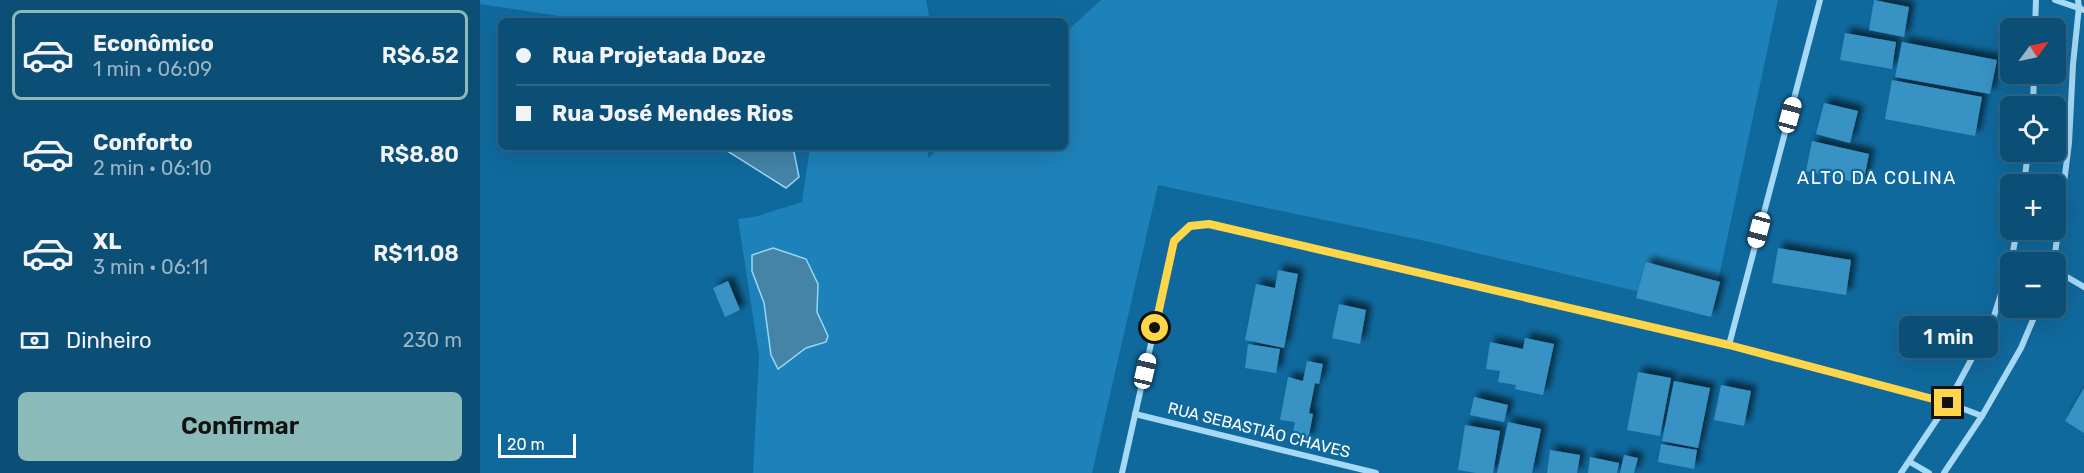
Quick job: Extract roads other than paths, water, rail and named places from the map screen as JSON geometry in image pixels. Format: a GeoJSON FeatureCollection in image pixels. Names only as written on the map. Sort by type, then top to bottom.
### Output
{"type":"FeatureCollection","features":[{"type":"Feature","properties":{"kind":"street"},"geometry":{"type":"LineString","coordinates":[[1729,345],[1820,0]]}},
{"type":"Feature","properties":{"kind":"street"},"geometry":{"type":"LineString","coordinates":[[2035,18],[2036,0]]}},
{"type":"Feature","properties":{"kind":"street"},"geometry":{"type":"LineString","coordinates":[[2055,0],[2080,6],[2073,64],[2069,143],[2055,252]]}},
{"type":"Feature","properties":{"kind":"street"},"geometry":{"type":"LineString","coordinates":[[1122,473],[1174,241],[1190,226],[1209,224],[1729,345],[1948,403],[1982,416]]}},
{"type":"Feature","properties":{"kind":"street"},"geometry":{"type":"LineString","coordinates":[[2014,252],[2016,240]]}},
{"type":"Feature","properties":{"kind":"street"},"geometry":{"type":"LineString","coordinates":[[2066,277],[2084,288]]}},
{"type":"Feature","properties":{"kind":"street"},"geometry":{"type":"LineString","coordinates":[[1901,473],[1948,403],[1993,319],[2000,298]]}},
{"type":"Feature","properties":{"kind":"street"},"geometry":{"type":"LineString","coordinates":[[1944,473],[1982,416],[2021,348],[2034,318]]}},
{"type":"Feature","properties":{"kind":"street","name":"RUA SEBASTIÃO CHAVES"},"geometry":{"type":"LineString","coordinates":[[1135,414],[1376,473]]}},
{"type":"Feature","properties":{"kind":"street"},"geometry":{"type":"LineString","coordinates":[[1910,462],[1929,473]]}},
{"type":"Feature","properties":{"kind":"district","name":"ALTO DA COLINA"},"geometry":{"type":"Point","coordinates":[1877,178]}}]}
